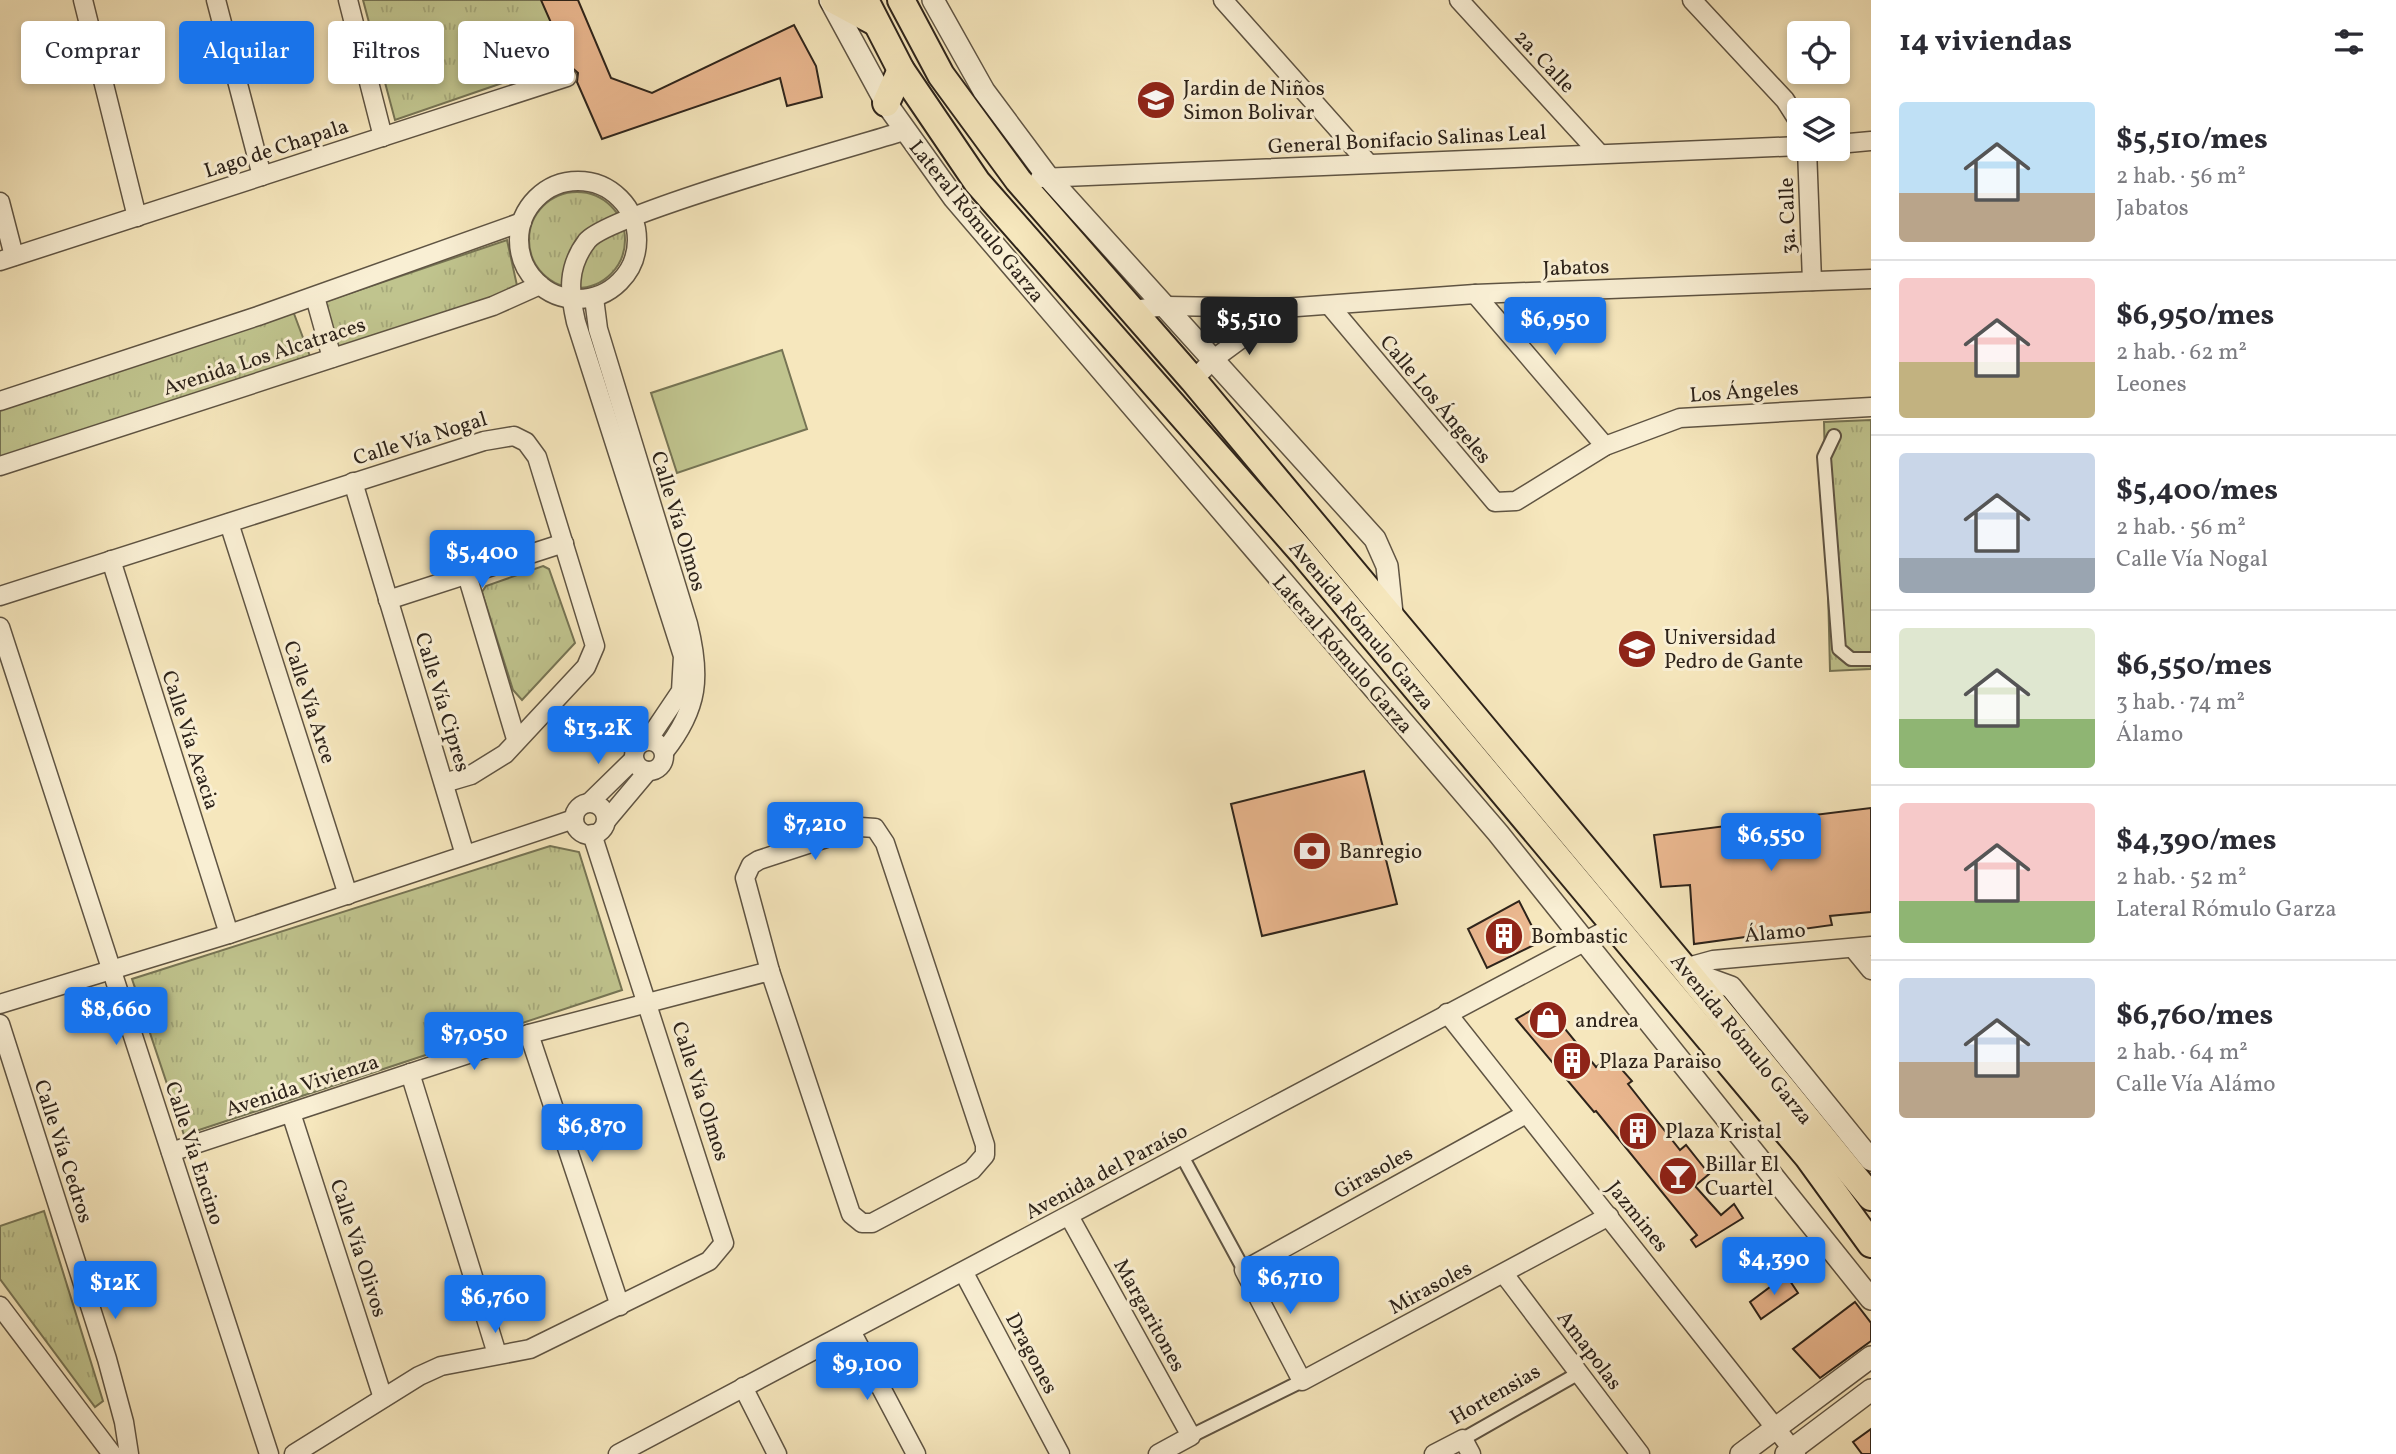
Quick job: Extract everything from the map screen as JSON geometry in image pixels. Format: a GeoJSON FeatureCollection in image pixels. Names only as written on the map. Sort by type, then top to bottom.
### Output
{"type":"FeatureCollection","features":[{"type":"Feature","properties":{"kind":"main road"},"geometry":{"type":"LineString","coordinates":[[832,0],[870,11]]}},
{"type":"Feature","properties":{"kind":"main road","name":"Avenida Rómulo Garza"},"geometry":{"type":"LineString","coordinates":[[901,0],[941,75],[1018,180],[1193,380],[1685,969],[1871,1197]]}},
{"type":"Feature","properties":{"kind":"main road","name":"Avenida Rómulo Garza"},"geometry":{"type":"LineString","coordinates":[[870,11],[901,70],[977,182],[1302,552],[1808,1157],[1871,1244]]}},
{"type":"Feature","properties":{"kind":"main road"},"geometry":{"type":"LineString","coordinates":[[886,103],[901,70]]}},
{"type":"Feature","properties":{"kind":"street"},"geometry":{"type":"LineString","coordinates":[[83,0],[137,217]]}},
{"type":"Feature","properties":{"kind":"street"},"geometry":{"type":"LineString","coordinates":[[216,0],[261,176]]}},
{"type":"Feature","properties":{"kind":"street"},"geometry":{"type":"LineString","coordinates":[[348,0],[383,137]]}},
{"type":"Feature","properties":{"kind":"street","name":"Lateral Rómulo Garza"},"geometry":{"type":"LineString","coordinates":[[832,0],[886,103],[954,198],[1587,941],[1871,1299]]}},
{"type":"Feature","properties":{"kind":"street"},"geometry":{"type":"LineString","coordinates":[[933,0],[984,91],[1048,177],[1215,358],[1375,539],[1387,566],[1394,623]]}},
{"type":"Feature","properties":{"kind":"street"},"geometry":{"type":"LineString","coordinates":[[1223,0],[1368,163]]}},
{"type":"Feature","properties":{"kind":"street","name":"2a. Calle"},"geometry":{"type":"LineString","coordinates":[[1459,0],[1599,153]]}},
{"type":"Feature","properties":{"kind":"street"},"geometry":{"type":"LineString","coordinates":[[1692,0],[1787,103]]}},
{"type":"Feature","properties":{"kind":"street","name":"Lago de Chapala"},"geometry":{"type":"LineString","coordinates":[[7,259],[546,84]]}},
{"type":"Feature","properties":{"kind":"street"},"geometry":{"type":"LineString","coordinates":[[571,299],[569,281],[588,239],[633,216],[904,131]]}},
{"type":"Feature","properties":{"kind":"street"},"geometry":{"type":"LineString","coordinates":[[1850,143],[1871,141]]}},
{"type":"Feature","properties":{"kind":"street","name":"General Bonifacio Salinas Leal"},"geometry":{"type":"LineString","coordinates":[[1018,180],[1787,146]]}},
{"type":"Feature","properties":{"kind":"street","name":"3a. Calle"},"geometry":{"type":"LineString","coordinates":[[1807,161],[1812,281]]}},
{"type":"Feature","properties":{"kind":"street"},"geometry":{"type":"LineString","coordinates":[[578,181],[606,188],[633,216],[637,237],[631,268],[621,281],[594,298],[571,299],[540,285],[524,263],[520,250],[522,222],[528,209],[543,193],[563,183],[578,181]]}},
{"type":"Feature","properties":{"kind":"street"},"geometry":{"type":"LineString","coordinates":[[0,202],[7,259]]}},
{"type":"Feature","properties":{"kind":"street","name":"Avenida Los Alcatraces"},"geometry":{"type":"LineString","coordinates":[[0,401],[315,297],[522,222]]}},
{"type":"Feature","properties":{"kind":"street","name":"Jabatos"},"geometry":{"type":"LineString","coordinates":[[1132,310],[1167,306],[1283,308],[1475,294],[1871,279]]}},
{"type":"Feature","properties":{"kind":"street","name":"Avenida Los Alcatraces"},"geometry":{"type":"LineString","coordinates":[[0,466],[493,306],[540,285]]}},
{"type":"Feature","properties":{"kind":"street"},"geometry":{"type":"LineString","coordinates":[[1475,294],[1605,446]]}},
{"type":"Feature","properties":{"kind":"street"},"geometry":{"type":"LineString","coordinates":[[315,297],[332,358]]}},
{"type":"Feature","properties":{"kind":"street","name":"Calle Vía Olmos"},"geometry":{"type":"LineString","coordinates":[[594,298],[598,329],[688,624],[697,665],[690,709],[664,752]]}},
{"type":"Feature","properties":{"kind":"street","name":"Calle Vía Olmos"},"geometry":{"type":"LineString","coordinates":[[571,299],[683,656],[681,691],[648,740]]}},
{"type":"Feature","properties":{"kind":"street","name":"Calle Los Ángeles"},"geometry":{"type":"LineString","coordinates":[[1329,306],[1489,499],[1503,504],[1516,501]]}},
{"type":"Feature","properties":{"kind":"street"},"geometry":{"type":"LineString","coordinates":[[1193,380],[1215,358],[1283,308]]}},
{"type":"Feature","properties":{"kind":"street","name":"Los Ángeles"},"geometry":{"type":"LineString","coordinates":[[1516,501],[1605,446],[1665,422],[1701,415],[1871,407]]}},
{"type":"Feature","properties":{"kind":"street","name":"Calle Vía Nogal"},"geometry":{"type":"LineString","coordinates":[[0,596],[484,441],[514,436],[526,442],[537,457],[595,646],[586,667],[491,765],[444,783]]}},
{"type":"Feature","properties":{"kind":"street"},"geometry":{"type":"LineString","coordinates":[[1834,436],[1824,457],[1839,649],[1851,659],[1871,659]]}},
{"type":"Feature","properties":{"kind":"street","name":"Calle Vía Cipres"},"geometry":{"type":"LineString","coordinates":[[353,482],[465,855]]}},
{"type":"Feature","properties":{"kind":"street","name":"Calle Vía Arce"},"geometry":{"type":"LineString","coordinates":[[229,523],[348,895]]}},
{"type":"Feature","properties":{"kind":"street"},"geometry":{"type":"LineString","coordinates":[[388,600],[564,544]]}},
{"type":"Feature","properties":{"kind":"street","name":"Calle Vía Acacia"},"geometry":{"type":"LineString","coordinates":[[111,560],[229,934]]}},
{"type":"Feature","properties":{"kind":"street"},"geometry":{"type":"LineString","coordinates":[[467,575],[516,739]]}},
{"type":"Feature","properties":{"kind":"street","name":"Calle Vía Encino"},"geometry":{"type":"LineString","coordinates":[[0,627],[269,1454]]}},
{"type":"Feature","properties":{"kind":"street"},"geometry":{"type":"LineString","coordinates":[[634,759],[590,803],[579,807],[574,819],[578,828],[592,835],[604,828],[606,821],[648,771],[662,763],[664,752],[658,744],[648,740],[635,748],[634,759],[639,767],[648,771]]}},
{"type":"Feature","properties":{"kind":"street"},"geometry":{"type":"LineString","coordinates":[[590,803],[602,808],[606,821]]}},
{"type":"Feature","properties":{"kind":"street"},"geometry":{"type":"LineString","coordinates":[[0,1004],[229,934],[574,819]]}},
{"type":"Feature","properties":{"kind":"street"},"geometry":{"type":"LineString","coordinates":[[860,827],[874,828],[885,843],[984,1137],[985,1155],[979,1163],[872,1223],[862,1223],[855,1218],[770,971],[746,886],[747,871],[759,860],[860,827]]}},
{"type":"Feature","properties":{"kind":"street","name":"Calle Vía Olmos"},"geometry":{"type":"LineString","coordinates":[[592,835],[724,1243],[709,1261],[620,1306]]}},
{"type":"Feature","properties":{"kind":"street","name":"Avenida del Paraíso"},"geometry":{"type":"LineString","coordinates":[[625,1452],[1614,926]]}},
{"type":"Feature","properties":{"kind":"street"},"geometry":{"type":"LineString","coordinates":[[1862,947],[1871,970]]}},
{"type":"Feature","properties":{"kind":"street","name":"Álamo"},"geometry":{"type":"LineString","coordinates":[[1685,969],[1713,960],[1862,947]]}},
{"type":"Feature","properties":{"kind":"street"},"geometry":{"type":"LineString","coordinates":[[1685,969],[1731,987],[1871,1160]]}},
{"type":"Feature","properties":{"kind":"street","name":"Avenida Vivienza"},"geometry":{"type":"LineString","coordinates":[[171,1152],[528,1034],[770,971]]}},
{"type":"Feature","properties":{"kind":"street","name":"Jazmines"},"geometry":{"type":"LineString","coordinates":[[1447,1013],[1524,1115],[1609,1216],[1776,1427],[1791,1452]]}},
{"type":"Feature","properties":{"kind":"street","name":"Calle Vía Cedros"},"geometry":{"type":"LineString","coordinates":[[0,1024],[107,1359],[124,1422],[129,1454]]}},
{"type":"Feature","properties":{"kind":"street"},"geometry":{"type":"LineString","coordinates":[[294,1454],[383,1398],[441,1366],[530,1349],[620,1306],[528,1034]]}},
{"type":"Feature","properties":{"kind":"street"},"geometry":{"type":"LineString","coordinates":[[410,1073],[497,1354]]}},
{"type":"Feature","properties":{"kind":"street","name":"Calle Vía Olivos"},"geometry":{"type":"LineString","coordinates":[[291,1113],[383,1398]]}},
{"type":"Feature","properties":{"kind":"street","name":"Girasoles"},"geometry":{"type":"LineString","coordinates":[[1244,1270],[1524,1115]]}},
{"type":"Feature","properties":{"kind":"street"},"geometry":{"type":"LineString","coordinates":[[1182,1156],[1302,1381]]}},
{"type":"Feature","properties":{"kind":"street","name":"Margaritones"},"geometry":{"type":"LineString","coordinates":[[1069,1216],[1191,1436]]}},
{"type":"Feature","properties":{"kind":"street","name":"Mirasoles"},"geometry":{"type":"LineString","coordinates":[[1158,1454],[1302,1381],[1609,1216]]}},
{"type":"Feature","properties":{"kind":"street","name":"Dragones"},"geometry":{"type":"LineString","coordinates":[[964,1273],[1059,1454]]}},
{"type":"Feature","properties":{"kind":"street","name":"Amapolas"},"geometry":{"type":"LineString","coordinates":[[1504,1274],[1640,1454]]}},
{"type":"Feature","properties":{"kind":"street"},"geometry":{"type":"LineString","coordinates":[[0,1306],[112,1454]]}},
{"type":"Feature","properties":{"kind":"street"},"geometry":{"type":"LineString","coordinates":[[851,1331],[916,1454]]}},
{"type":"Feature","properties":{"kind":"street"},"geometry":{"type":"LineString","coordinates":[[1741,1454],[1871,1357]]}},
{"type":"Feature","properties":{"kind":"street","name":"Hortensias"},"geometry":{"type":"LineString","coordinates":[[1434,1454],[1467,1447],[1579,1373]]}},
{"type":"Feature","properties":{"kind":"street"},"geometry":{"type":"LineString","coordinates":[[743,1387],[777,1454]]}},
{"type":"Feature","properties":{"kind":"street"},"geometry":{"type":"LineString","coordinates":[[1791,1452],[1871,1390]]}},
{"type":"Feature","properties":{"kind":"green space"},"geometry":{"type":"Polygon","coordinates":[[[363,0],[547,0],[556,21],[458,21],[458,84],[499,84],[395,120],[385,84],[444,84],[444,21],[369,21],[363,0]]]}},
{"type":"Feature","properties":{"kind":"green space"},"geometry":{"type":"Polygon","coordinates":[[[577,192],[595,196],[611,206],[621,222],[625,240],[621,258],[611,274],[595,284],[577,288],[559,284],[543,274],[533,258],[529,240],[533,222],[543,206],[559,196],[577,192]]]}},
{"type":"Feature","properties":{"kind":"green space"},"geometry":{"type":"Polygon","coordinates":[[[507,240],[518,290],[332,349],[318,304],[507,240]]]}},
{"type":"Feature","properties":{"kind":"green space"},"geometry":{"type":"Polygon","coordinates":[[[293,311],[311,359],[0,460],[0,410],[293,311]]]}},
{"type":"Feature","properties":{"kind":"green space"},"geometry":{"type":"Polygon","coordinates":[[[782,350],[807,429],[677,473],[651,393],[782,350]]]}},
{"type":"Feature","properties":{"kind":"green space"},"geometry":{"type":"Polygon","coordinates":[[[1871,420],[1871,669],[1830,671],[1824,422],[1871,420]]]}},
{"type":"Feature","properties":{"kind":"green space"},"geometry":{"type":"Polygon","coordinates":[[[543,566],[549,569],[575,643],[522,700],[513,690],[482,592],[486,586],[543,566]]]}},
{"type":"Feature","properties":{"kind":"green space"},"geometry":{"type":"Polygon","coordinates":[[[550,846],[579,852],[622,990],[184,1135],[132,979],[550,846]]]}},
{"type":"Feature","properties":{"kind":"green space"},"geometry":{"type":"Polygon","coordinates":[[[44,1211],[103,1401],[95,1407],[0,1279],[0,1226],[44,1211]]]}},
{"type":"Feature","properties":{"kind":"building"},"geometry":{"type":"Polygon","coordinates":[[[541,0],[578,0],[611,78],[652,93],[794,25],[816,66],[822,97],[787,106],[780,78],[602,139],[577,82],[578,73],[574,70],[574,21],[550,21],[541,0]]]}},
{"type":"Feature","properties":{"kind":"building"},"geometry":{"type":"Polygon","coordinates":[[[1364,771],[1397,904],[1262,936],[1231,804],[1364,771]]]}},
{"type":"Feature","properties":{"kind":"building"},"geometry":{"type":"Polygon","coordinates":[[[1871,808],[1871,912],[1830,916],[1832,925],[1694,944],[1690,885],[1661,887],[1654,835],[1871,808]]]}},
{"type":"Feature","properties":{"kind":"building","name":"Bombastic"},"geometry":{"type":"Polygon","coordinates":[[[1519,901],[1540,942],[1487,968],[1468,929],[1519,901]]]}},
{"type":"Feature","properties":{"kind":"building"},"geometry":{"type":"Polygon","coordinates":[[[1544,1003],[1596,1067],[1610,1056],[1632,1081],[1628,1084],[1680,1150],[1686,1145],[1709,1174],[1695,1186],[1721,1215],[1734,1204],[1743,1218],[1696,1247],[1691,1240],[1697,1235],[1596,1111],[1594,1112],[1516,1019],[1544,1003]]]}},
{"type":"Feature","properties":{"kind":"building"},"geometry":{"type":"Polygon","coordinates":[[[1786,1275],[1798,1293],[1761,1319],[1750,1302],[1786,1275]]]}},
{"type":"Feature","properties":{"kind":"building"},"geometry":{"type":"Polygon","coordinates":[[[1855,1302],[1871,1323],[1871,1341],[1820,1378],[1793,1349],[1855,1302]]]}},
{"type":"Feature","properties":{"kind":"building"},"geometry":{"type":"Polygon","coordinates":[[[1871,1429],[1871,1454],[1862,1454],[1853,1442],[1871,1429]]]}},
{"type":"Feature","properties":{"kind":"place","name":"Jardin de Niños Simon Bolivar"},"geometry":{"type":"Point","coordinates":[1156,100]}},
{"type":"Feature","properties":{"kind":"place","name":"Universidad Pedro de Gante"},"geometry":{"type":"Point","coordinates":[1637,649]}},
{"type":"Feature","properties":{"kind":"place","name":"Banregio"},"geometry":{"type":"Point","coordinates":[1312,851]}},
{"type":"Feature","properties":{"kind":"place","name":"Bombastic"},"geometry":{"type":"Point","coordinates":[1504,936]}},
{"type":"Feature","properties":{"kind":"place","name":"andrea"},"geometry":{"type":"Point","coordinates":[1548,1020]}},
{"type":"Feature","properties":{"kind":"place","name":"Plaza Paraiso"},"geometry":{"type":"Point","coordinates":[1572,1061]}},
{"type":"Feature","properties":{"kind":"place","name":"Plaza Kristal"},"geometry":{"type":"Point","coordinates":[1638,1131]}},
{"type":"Feature","properties":{"kind":"place","name":"Billar El Cuartel"},"geometry":{"type":"Point","coordinates":[1678,1176]}}]}
